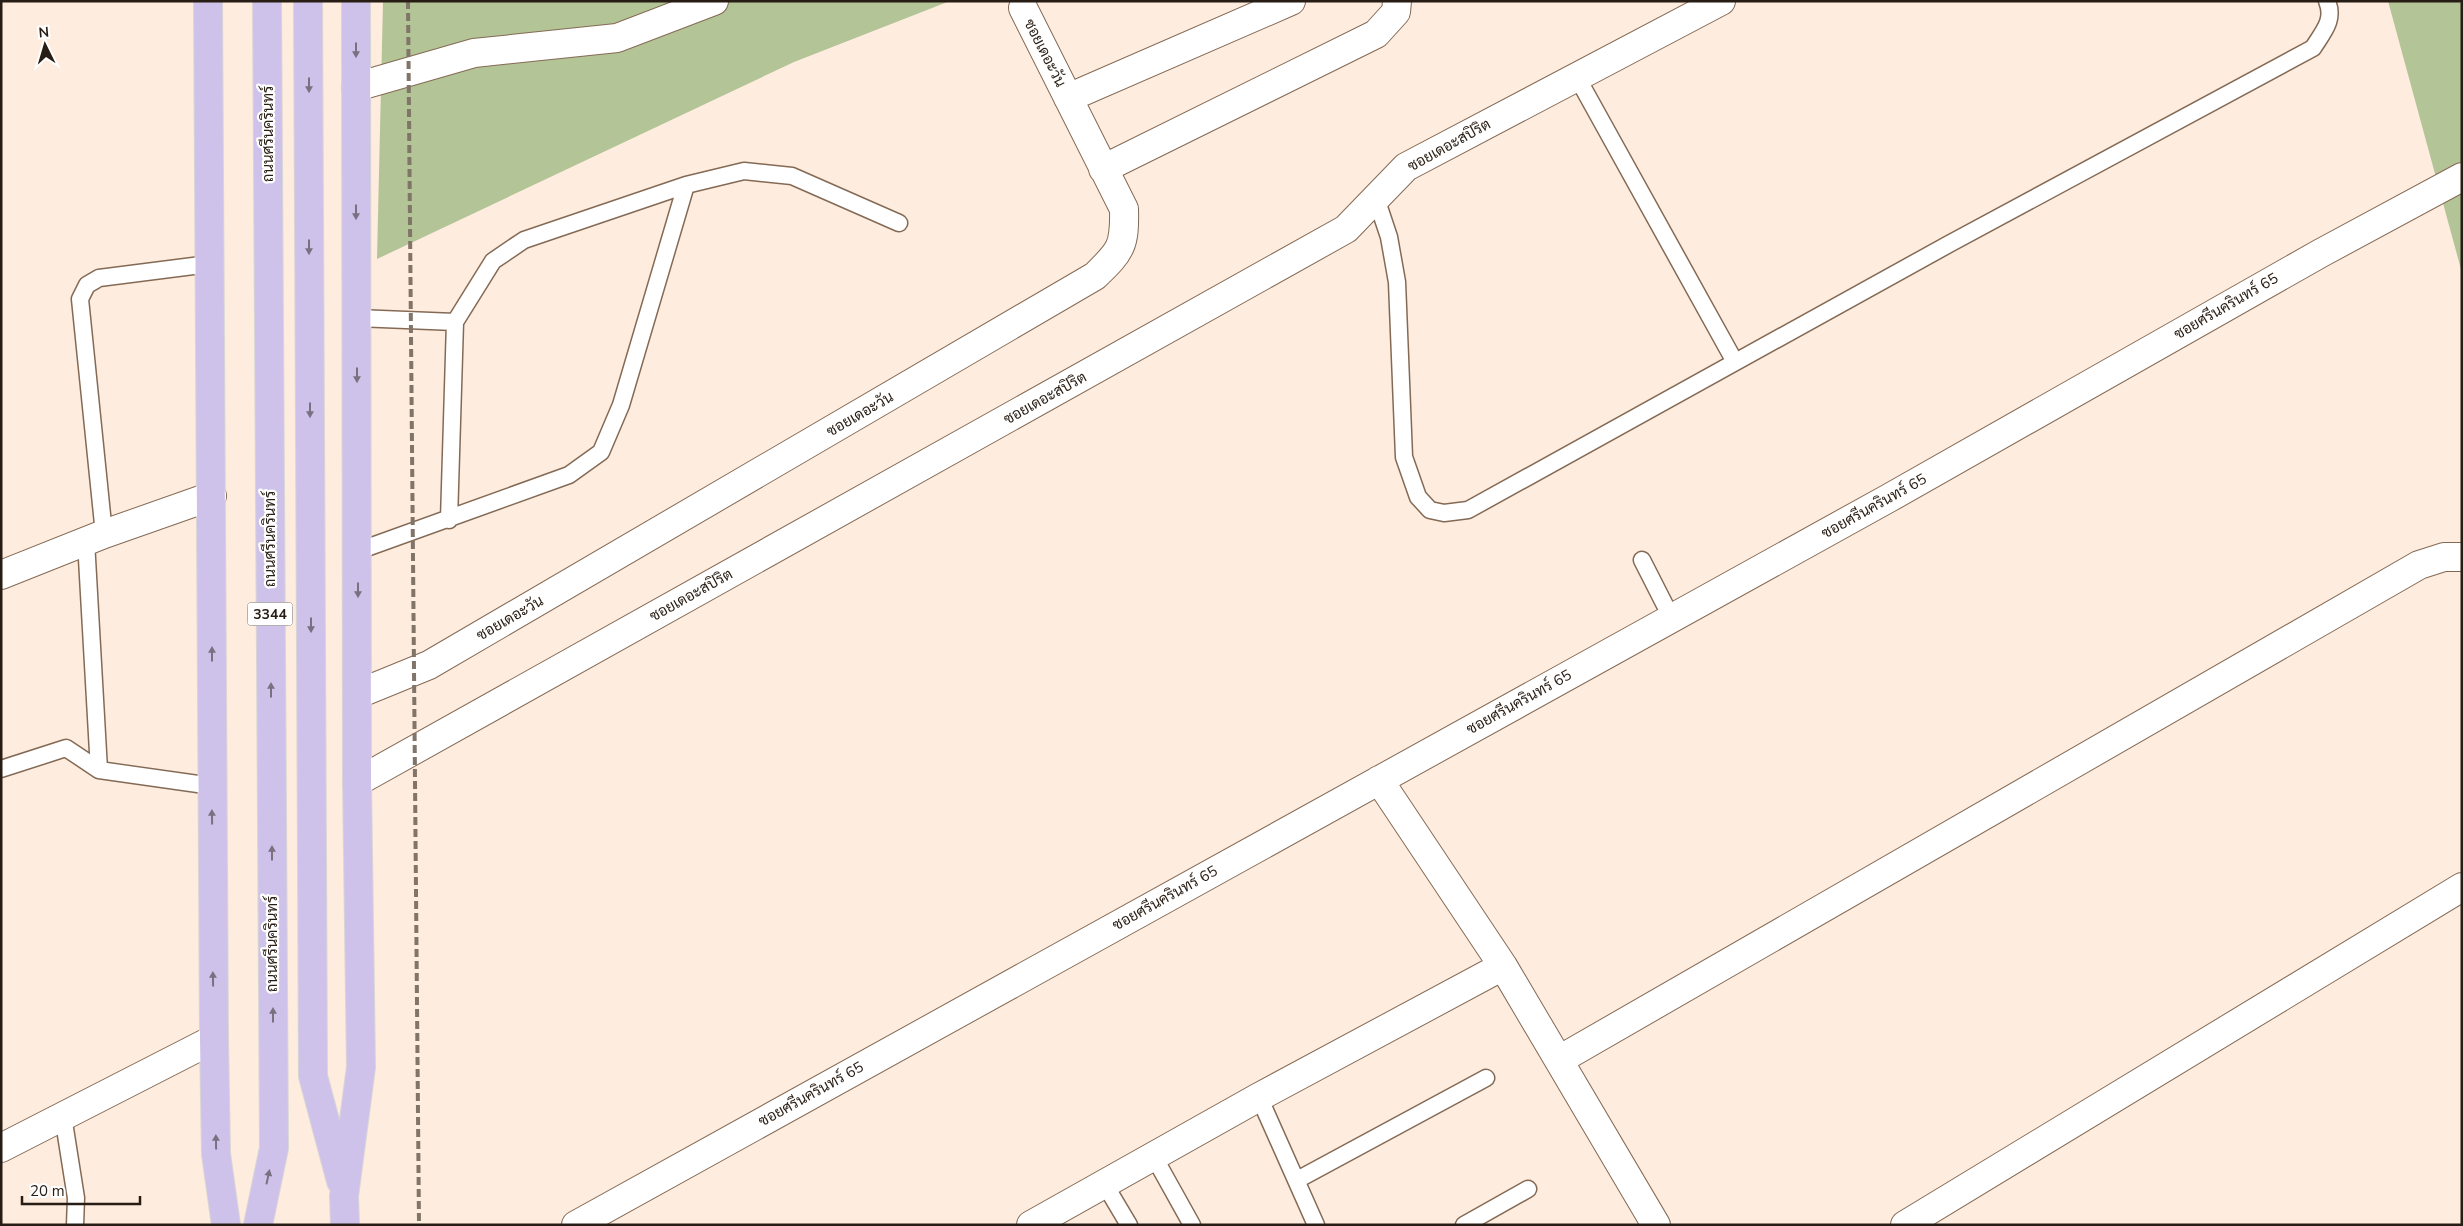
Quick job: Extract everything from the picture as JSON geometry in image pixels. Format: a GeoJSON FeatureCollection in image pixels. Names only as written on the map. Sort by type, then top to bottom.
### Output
{"type":"FeatureCollection","features":[{"type":"Feature","properties":{"kind":"main road"},"geometry":{"type":"LineString","coordinates":[[208,1],[214,1040],[216,1154],[226,1225]]}},
{"type":"Feature","properties":{"kind":"main road","name":"ถนนศรีนครินทร์"},"geometry":{"type":"LineString","coordinates":[[258,1225],[274,1148],[267,1]]}},
{"type":"Feature","properties":{"kind":"main road","name":"3344"},"geometry":{"type":"LineString","coordinates":[[308,1],[313,1076],[344,1196]]}},
{"type":"Feature","properties":{"kind":"main road","name":"3344"},"geometry":{"type":"LineString","coordinates":[[345,1225],[344,1196],[361,1068],[357,782],[356,1]]}},
{"type":"Feature","properties":{"kind":"street"},"geometry":{"type":"LineString","coordinates":[[356,87],[474,53],[617,38],[714,1]]}},
{"type":"Feature","properties":{"kind":"street"},"geometry":{"type":"LineString","coordinates":[[1068,98],[1291,1]]}},
{"type":"Feature","properties":{"kind":"street"},"geometry":{"type":"LineString","coordinates":[[1103,169],[1376,34],[1396,12],[1397,1]]}},
{"type":"Feature","properties":{"kind":"street","name":"ซอยเดอะสปิริต"},"geometry":{"type":"LineString","coordinates":[[357,782],[1346,229],[1406,167],[1721,1]]}},
{"type":"Feature","properties":{"kind":"street","name":"ซอยเดอะวัน"},"geometry":{"type":"LineString","coordinates":[[358,694],[429,665],[1095,276],[1117,255],[1124,235],[1124,210],[1023,8]]}},
{"type":"Feature","properties":{"kind":"street","name":"ซอยศรีนครินทร์ 65"},"geometry":{"type":"LineString","coordinates":[[576,1225],[1889,498],[2321,253],[2462,177]]}},
{"type":"Feature","properties":{"kind":"street"},"geometry":{"type":"LineString","coordinates":[[1,575],[95,537],[212,496]]}},
{"type":"Feature","properties":{"kind":"street"},"geometry":{"type":"LineString","coordinates":[[1559,1060],[2419,566],[2444,558],[2462,557]]}},
{"type":"Feature","properties":{"kind":"street"},"geometry":{"type":"LineString","coordinates":[[1379,780],[1503,966],[1656,1225]]}},
{"type":"Feature","properties":{"kind":"street"},"geometry":{"type":"LineString","coordinates":[[1905,1225],[2462,887]]}},
{"type":"Feature","properties":{"kind":"street"},"geometry":{"type":"LineString","coordinates":[[1030,1225],[1153,1155],[1503,966]]}},
{"type":"Feature","properties":{"kind":"street"},"geometry":{"type":"LineString","coordinates":[[1,1148],[214,1040]]}},
{"type":"Feature","properties":{"kind":"lane"},"geometry":{"type":"LineString","coordinates":[[1376,198],[1389,237],[1397,282],[1404,457],[1418,497],[1430,510],[1444,513],[1468,510],[1735,362],[2313,48],[2327,27],[2331,12],[2326,1]]}},
{"type":"Feature","properties":{"kind":"lane"},"geometry":{"type":"LineString","coordinates":[[1577,77],[1735,362]]}},
{"type":"Feature","properties":{"kind":"lane"},"geometry":{"type":"LineString","coordinates":[[448,520],[455,322],[492,262],[524,240],[686,185],[744,171],[792,176],[899,223]]}},
{"type":"Feature","properties":{"kind":"lane"},"geometry":{"type":"LineString","coordinates":[[358,551],[569,476],[601,452],[621,405],[686,185]]}},
{"type":"Feature","properties":{"kind":"lane"},"geometry":{"type":"LineString","coordinates":[[99,770],[95,537],[80,299],[87,285],[99,278],[209,264]]}},
{"type":"Feature","properties":{"kind":"lane"},"geometry":{"type":"LineString","coordinates":[[357,318],[455,322]]}},
{"type":"Feature","properties":{"kind":"lane"},"geometry":{"type":"LineString","coordinates":[[1642,560],[1671,617]]}},
{"type":"Feature","properties":{"kind":"lane"},"geometry":{"type":"LineString","coordinates":[[1,769],[66,748],[99,770],[212,786]]}},
{"type":"Feature","properties":{"kind":"lane"},"geometry":{"type":"LineString","coordinates":[[1297,1180],[1486,1078]]}},
{"type":"Feature","properties":{"kind":"lane"},"geometry":{"type":"LineString","coordinates":[[1259,1097],[1316,1225]]}},
{"type":"Feature","properties":{"kind":"lane"},"geometry":{"type":"LineString","coordinates":[[63,1116],[76,1198],[75,1225]]}},
{"type":"Feature","properties":{"kind":"lane"},"geometry":{"type":"LineString","coordinates":[[1153,1155],[1192,1225]]}},
{"type":"Feature","properties":{"kind":"lane"},"geometry":{"type":"LineString","coordinates":[[1104,1183],[1130,1225]]}},
{"type":"Feature","properties":{"kind":"lane"},"geometry":{"type":"LineString","coordinates":[[1464,1225],[1528,1189]]}},
{"type":"Feature","properties":{"kind":"green space"},"geometry":{"type":"Polygon","coordinates":[[[383,1],[950,1],[794,62],[377,259],[383,1]]]}},
{"type":"Feature","properties":{"kind":"green space"},"geometry":{"type":"Polygon","coordinates":[[[2388,1],[2462,1],[2462,273],[2388,1]]]}},
{"type":"Feature","properties":{"kind":"railway"},"geometry":{"type":"LineString","coordinates":[[408,1],[419,1225]]}}]}
